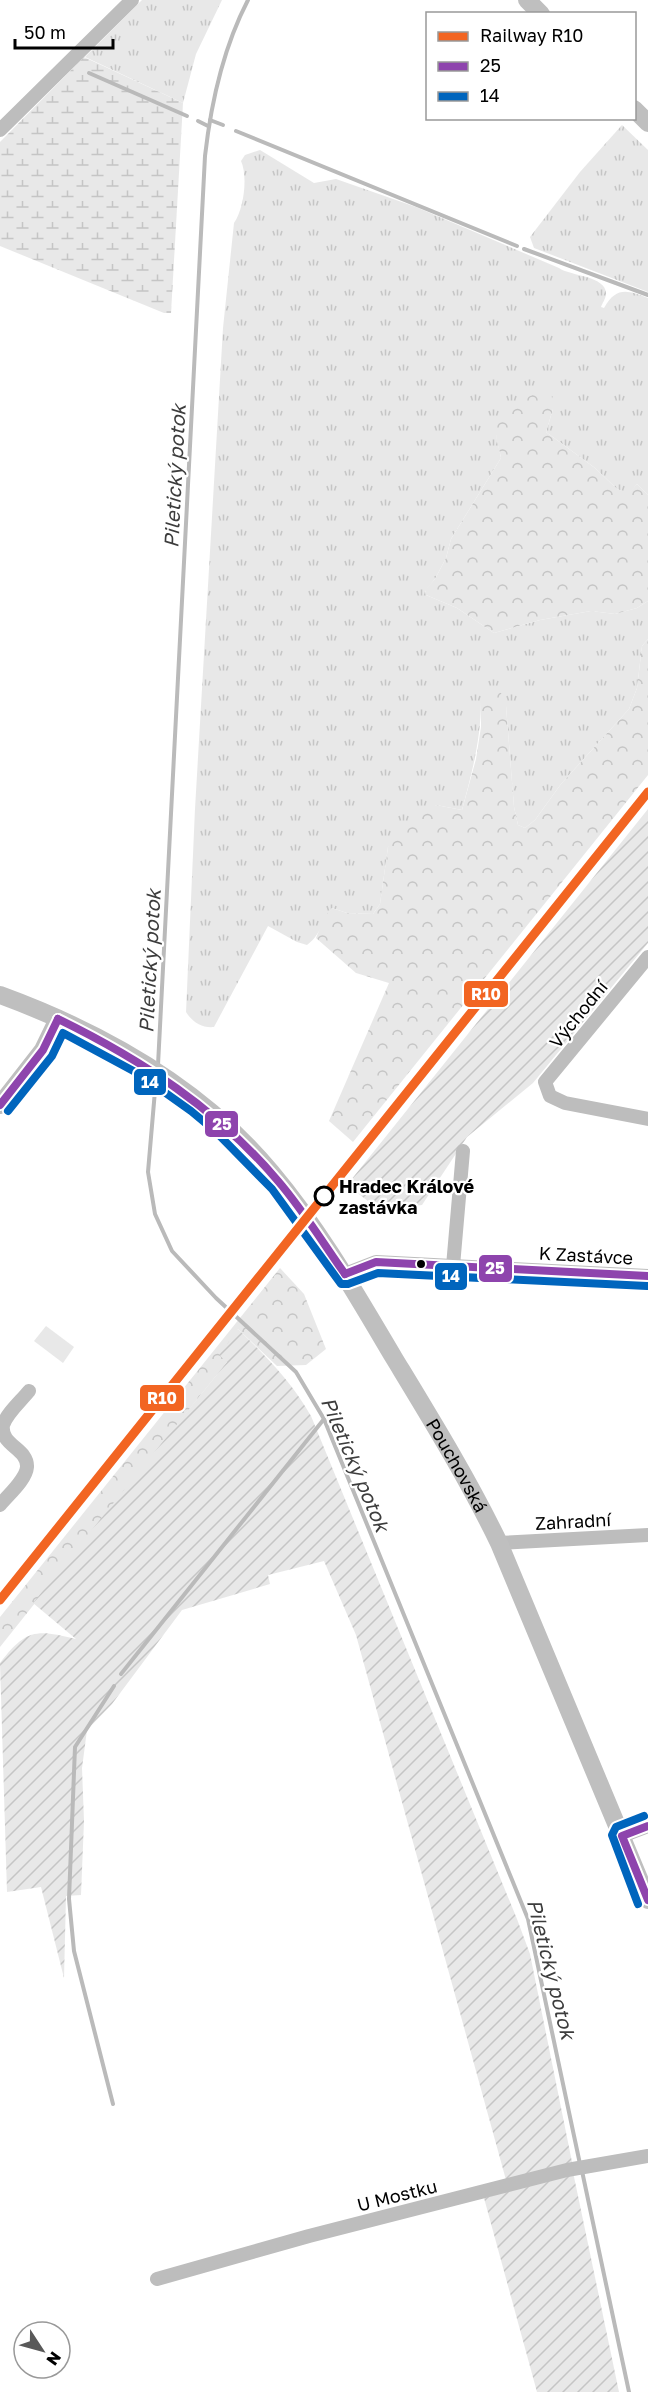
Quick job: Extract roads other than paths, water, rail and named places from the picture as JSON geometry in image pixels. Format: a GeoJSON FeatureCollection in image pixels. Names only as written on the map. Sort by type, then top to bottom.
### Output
{"type":"FeatureCollection","features":[{"type":"Feature","properties":{"kind":"street"},"geometry":{"type":"LineString","coordinates":[[0,130],[132,0]]}},
{"type":"Feature","properties":{"kind":"street"},"geometry":{"type":"LineString","coordinates":[[527,0],[539,12]]}},
{"type":"Feature","properties":{"kind":"street"},"geometry":{"type":"LineString","coordinates":[[636,111],[648,123]]}},
{"type":"Feature","properties":{"kind":"street","name":"Východní"},"geometry":{"type":"LineString","coordinates":[[648,957],[545,1082],[550,1096],[565,1103],[648,1119]]}},
{"type":"Feature","properties":{"kind":"street"},"geometry":{"type":"LineString","coordinates":[[0,995],[58,1019],[49,1041],[37,1059],[0,1105]]}},
{"type":"Feature","properties":{"kind":"street","name":"Pouchovská"},"geometry":{"type":"LineString","coordinates":[[58,1019],[131,1056],[178,1087],[236,1135],[271,1172],[345,1274],[473,1489],[500,1543],[648,1900]]}},
{"type":"Feature","properties":{"kind":"street"},"geometry":{"type":"LineString","coordinates":[[453,1266],[463,1151]]}},
{"type":"Feature","properties":{"kind":"street","name":"K Zastávce"},"geometry":{"type":"LineString","coordinates":[[345,1274],[376,1262],[648,1276]]}},
{"type":"Feature","properties":{"kind":"street"},"geometry":{"type":"LineString","coordinates":[[0,1505],[25,1474],[27,1466],[25,1458],[6,1442],[2,1434],[3,1426],[29,1391]]}},
{"type":"Feature","properties":{"kind":"street","name":"Zahradní"},"geometry":{"type":"LineString","coordinates":[[500,1543],[648,1535]]}},
{"type":"Feature","properties":{"kind":"street"},"geometry":{"type":"LineString","coordinates":[[622,1836],[648,1826]]}},
{"type":"Feature","properties":{"kind":"street","name":"U Mostku"},"geometry":{"type":"LineString","coordinates":[[157,2279],[326,2231],[567,2170],[648,2156]]}},
{"type":"Feature","properties":{"kind":"waterway","name":"Piletický potok"},"geometry":{"type":"LineString","coordinates":[[158,1065],[205,156],[219,76],[239,18],[248,0]]}},
{"type":"Feature","properties":{"kind":"waterway"},"geometry":{"type":"LineString","coordinates":[[89,73],[187,116]]}},
{"type":"Feature","properties":{"kind":"waterway"},"geometry":{"type":"LineString","coordinates":[[210,120],[223,125]]}},
{"type":"Feature","properties":{"kind":"waterway"},"geometry":{"type":"LineString","coordinates":[[198,121],[208,126]]}},
{"type":"Feature","properties":{"kind":"waterway"},"geometry":{"type":"LineString","coordinates":[[236,131],[517,246]]}},
{"type":"Feature","properties":{"kind":"waterway"},"geometry":{"type":"LineString","coordinates":[[524,249],[648,295]]}},
{"type":"Feature","properties":{"kind":"waterway","name":"Piletický potok"},"geometry":{"type":"LineString","coordinates":[[156,1079],[148,1172],[155,1214],[172,1251],[216,1298],[296,1372],[324,1419],[528,1919],[580,2164]]}},
{"type":"Feature","properties":{"kind":"waterway"},"geometry":{"type":"LineString","coordinates":[[121,1674],[324,1419]]}},
{"type":"Feature","properties":{"kind":"waterway"},"geometry":{"type":"LineString","coordinates":[[113,2104],[74,1951],[69,1899],[75,1747],[114,1686]]}},
{"type":"Feature","properties":{"kind":"waterway","name":"Piletický potok"},"geometry":{"type":"LineString","coordinates":[[582,2171],[629,2392]]}},
{"type":"Feature","properties":{"kind":"rail line","name":"R10"},"geometry":{"type":"LineString","coordinates":[[0,1600],[648,792]]}},
{"type":"Feature","properties":{"kind":"place","name":"Hradec Králové zastávka"},"geometry":{"type":"Point","coordinates":[324,1196]}}]}
